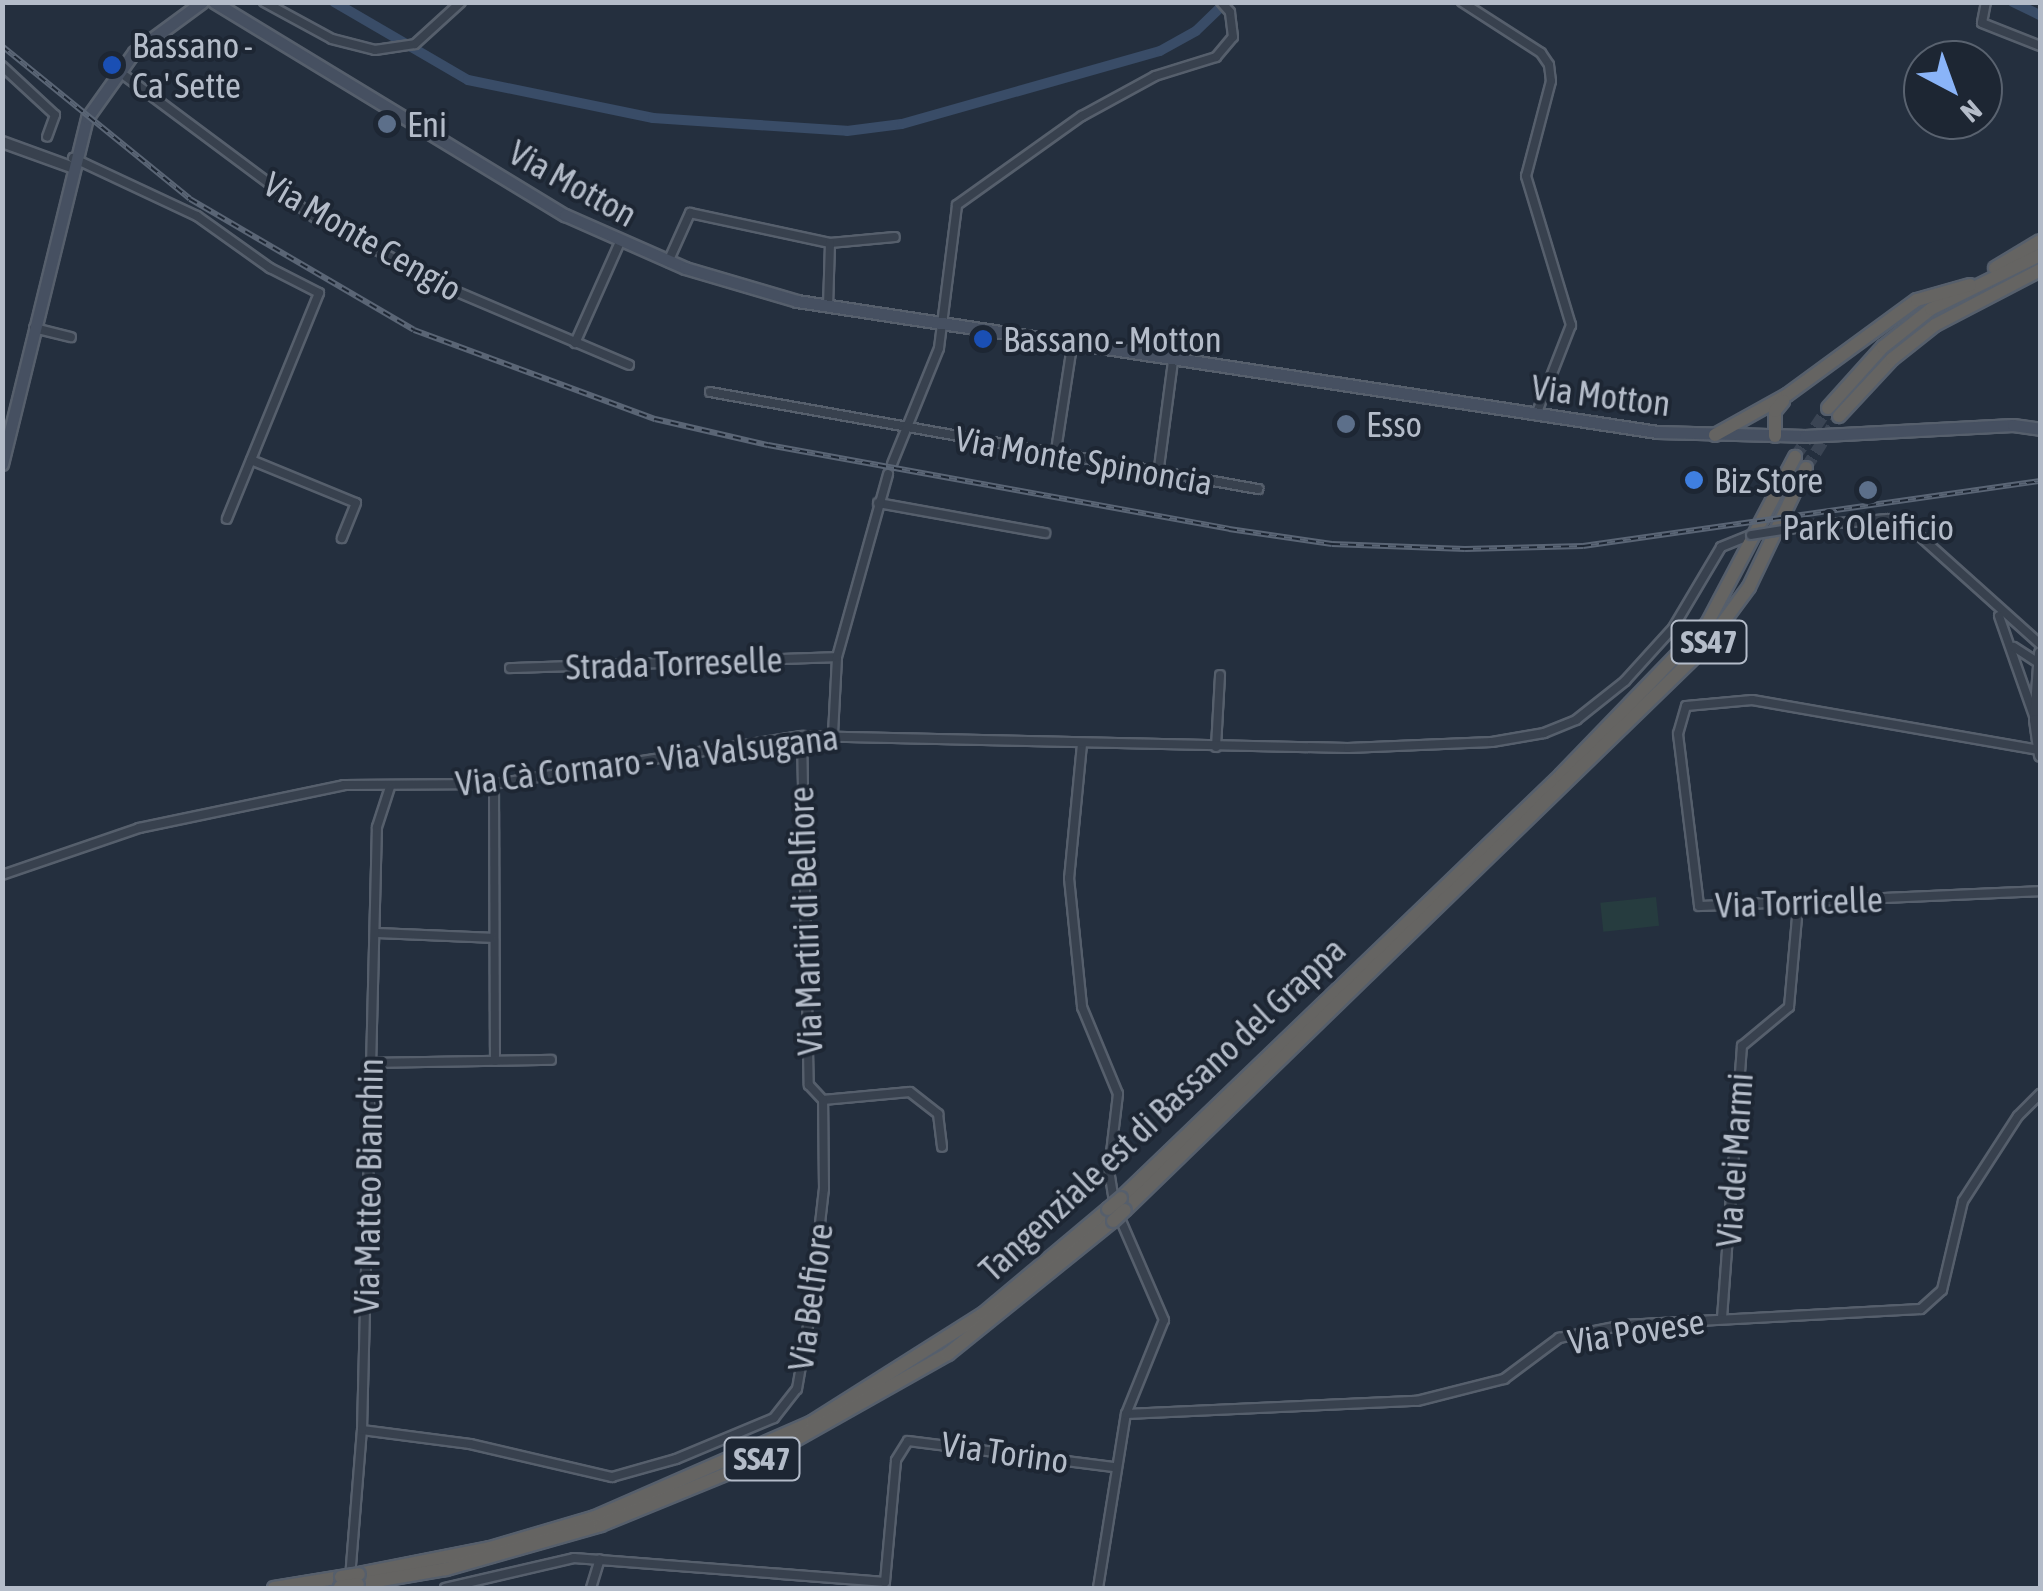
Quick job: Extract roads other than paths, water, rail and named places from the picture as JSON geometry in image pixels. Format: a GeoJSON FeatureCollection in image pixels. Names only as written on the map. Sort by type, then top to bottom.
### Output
{"type":"FeatureCollection","features":[{"type":"Feature","properties":{"kind":"highway"},"geometry":{"type":"LineString","coordinates":[[2040,241],[1883,347],[1833,412],[1915,339],[1972,300],[2040,270]]}},
{"type":"Feature","properties":{"kind":"highway"},"geometry":{"type":"LineString","coordinates":[[1714,435],[1788,395],[1917,300],[1973,284],[2040,255]]}},
{"type":"Feature","properties":{"kind":"highway"},"geometry":{"type":"LineString","coordinates":[[1775,436],[1775,411],[1788,395]]}},
{"type":"Feature","properties":{"kind":"highway","name":"Tangenziale est di Bassano del Grappa"},"geometry":{"type":"LineString","coordinates":[[1363,971],[1706,624],[1796,457]]}},
{"type":"Feature","properties":{"kind":"highway","name":"Tangenziale est di Bassano del Grappa"},"geometry":{"type":"LineString","coordinates":[[274,1588],[347,1583],[446,1568],[601,1525],[758,1462],[948,1354],[1123,1204],[1717,633],[1757,572],[1806,468]]}},
{"type":"Feature","properties":{"kind":"main road"},"geometry":{"type":"LineString","coordinates":[[2,464],[86,118],[117,70],[202,2]]}},
{"type":"Feature","properties":{"kind":"main road","name":"Via Motton"},"geometry":{"type":"LineString","coordinates":[[214,2],[620,242],[668,262],[828,307],[1536,415],[1714,435],[1775,436],[2040,422]]}},
{"type":"Feature","properties":{"kind":"main road","name":"Via Motton"},"geometry":{"type":"LineString","coordinates":[[2026,425],[2040,429]]}},
{"type":"Feature","properties":{"kind":"street"},"geometry":{"type":"LineString","coordinates":[[264,2],[332,40],[400,50],[416,44],[461,2]]}},
{"type":"Feature","properties":{"kind":"street"},"geometry":{"type":"LineString","coordinates":[[833,734],[837,657],[878,503],[911,426],[941,325],[957,205],[1082,116],[1155,76],[1216,57],[1233,37],[1230,12],[1221,2]]}},
{"type":"Feature","properties":{"kind":"street"},"geometry":{"type":"LineString","coordinates":[[1462,2],[1541,53],[1549,65],[1551,81],[1526,176],[1571,325],[1536,415]]}},
{"type":"Feature","properties":{"kind":"street"},"geometry":{"type":"LineString","coordinates":[[1986,5],[1982,23],[2040,46]]}},
{"type":"Feature","properties":{"kind":"street"},"geometry":{"type":"LineString","coordinates":[[2,66],[55,114],[47,137]]}},
{"type":"Feature","properties":{"kind":"street","name":"Via Monte Cengio"},"geometry":{"type":"LineString","coordinates":[[117,70],[314,217],[454,291],[629,364]]}},
{"type":"Feature","properties":{"kind":"street"},"geometry":{"type":"LineString","coordinates":[[2,142],[72,163],[197,216],[270,268],[319,293],[227,518]]}},
{"type":"Feature","properties":{"kind":"street"},"geometry":{"type":"LineString","coordinates":[[668,262],[690,213],[830,243],[895,238]]}},
{"type":"Feature","properties":{"kind":"street"},"geometry":{"type":"LineString","coordinates":[[575,343],[620,242]]}},
{"type":"Feature","properties":{"kind":"street"},"geometry":{"type":"LineString","coordinates":[[828,307],[830,243]]}},
{"type":"Feature","properties":{"kind":"street"},"geometry":{"type":"LineString","coordinates":[[34,328],[71,337]]}},
{"type":"Feature","properties":{"kind":"street"},"geometry":{"type":"LineString","coordinates":[[1054,457],[1072,346]]}},
{"type":"Feature","properties":{"kind":"street"},"geometry":{"type":"LineString","coordinates":[[1158,475],[1174,362]]}},
{"type":"Feature","properties":{"kind":"street"},"geometry":{"type":"LineString","coordinates":[[710,392],[862,423],[911,426]]}},
{"type":"Feature","properties":{"kind":"street","name":"Via Monte Spinoncia"},"geometry":{"type":"LineString","coordinates":[[911,426],[1054,457],[1258,490]]}},
{"type":"Feature","properties":{"kind":"street"},"geometry":{"type":"LineString","coordinates":[[252,460],[356,503],[342,538]]}},
{"type":"Feature","properties":{"kind":"street"},"geometry":{"type":"LineString","coordinates":[[878,503],[1045,533]]}},
{"type":"Feature","properties":{"kind":"street","name":"Via Cà Cornaro - Via Valsugana"},"geometry":{"type":"LineString","coordinates":[[2,876],[139,828],[344,785],[494,784],[802,736],[1216,747],[1405,747],[1544,733],[1576,720],[1624,681],[1673,628],[1710,559],[1721,547],[1751,535],[1815,525],[1888,519],[1913,530],[1997,612]]}},
{"type":"Feature","properties":{"kind":"street"},"geometry":{"type":"LineString","coordinates":[[1997,612],[2040,644]]}},
{"type":"Feature","properties":{"kind":"street"},"geometry":{"type":"LineString","coordinates":[[1997,612],[2014,647],[2035,720],[2040,753]]}},
{"type":"Feature","properties":{"kind":"street"},"geometry":{"type":"LineString","coordinates":[[2014,647],[2040,659],[2035,720]]}},
{"type":"Feature","properties":{"kind":"street","name":"Strada Torreselle"},"geometry":{"type":"LineString","coordinates":[[510,668],[837,657]]}},
{"type":"Feature","properties":{"kind":"street"},"geometry":{"type":"LineString","coordinates":[[1216,747],[1220,675]]}},
{"type":"Feature","properties":{"kind":"street","name":"Via Torricelle"},"geometry":{"type":"LineString","coordinates":[[2040,753],[1784,704],[1686,706],[1678,734],[1694,902],[1706,908],[2040,892]]}},
{"type":"Feature","properties":{"kind":"street","name":"Via Martiri di Belfiore"},"geometry":{"type":"LineString","coordinates":[[802,736],[809,1085],[823,1100]]}},
{"type":"Feature","properties":{"kind":"street"},"geometry":{"type":"LineString","coordinates":[[1082,744],[1069,878],[1082,1007],[1118,1094],[1111,1194],[1164,1320],[1126,1414],[1114,1467],[1098,1588]]}},
{"type":"Feature","properties":{"kind":"street"},"geometry":{"type":"LineString","coordinates":[[494,784],[495,1061]]}},
{"type":"Feature","properties":{"kind":"street","name":"Via Matteo Bianchin"},"geometry":{"type":"LineString","coordinates":[[347,1583],[362,1430],[379,807],[390,787]]}},
{"type":"Feature","properties":{"kind":"street","name":"Via dei Marmi"},"geometry":{"type":"LineString","coordinates":[[1722,1318],[1742,1046],[1789,1007],[1798,906]]}},
{"type":"Feature","properties":{"kind":"street"},"geometry":{"type":"LineString","coordinates":[[375,933],[492,938]]}},
{"type":"Feature","properties":{"kind":"street"},"geometry":{"type":"LineString","coordinates":[[372,1063],[551,1060]]}},
{"type":"Feature","properties":{"kind":"street"},"geometry":{"type":"LineString","coordinates":[[823,1100],[890,1091],[924,1097],[944,1125],[942,1147]]}},
{"type":"Feature","properties":{"kind":"street","name":"Via Povese"},"geometry":{"type":"LineString","coordinates":[[1126,1414],[1417,1401],[1504,1379],[1559,1338],[1722,1318],[1921,1309],[1942,1290],[1963,1201],[2018,1116],[2040,1094]]}},
{"type":"Feature","properties":{"kind":"street","name":"Via Belfiore"},"geometry":{"type":"LineString","coordinates":[[362,1430],[470,1444],[612,1477],[676,1460],[774,1418],[797,1389],[809,1320],[824,1189],[823,1100]]}},
{"type":"Feature","properties":{"kind":"street","name":"Via Torino"},"geometry":{"type":"LineString","coordinates":[[444,1588],[574,1558],[885,1582],[896,1460],[908,1441],[1114,1467]]}},
{"type":"Feature","properties":{"kind":"street"},"geometry":{"type":"LineString","coordinates":[[591,1588],[600,1558]]}},
{"type":"Feature","properties":{"kind":"waterway"},"geometry":{"type":"LineString","coordinates":[[334,2],[468,80],[653,118],[847,131],[902,124],[1160,51],[1196,31],[1226,2]]}},
{"type":"Feature","properties":{"kind":"waterway"},"geometry":{"type":"LineString","coordinates":[[2013,2],[2040,15]]}},
{"type":"Feature","properties":{"kind":"tunnel"},"geometry":{"type":"LineString","coordinates":[[1795,457],[1828,408]]}},
{"type":"Feature","properties":{"kind":"tunnel"},"geometry":{"type":"LineString","coordinates":[[1806,468],[1839,416]]}},
{"type":"Feature","properties":{"kind":"railway"},"geometry":{"type":"LineString","coordinates":[[2,46],[190,199],[414,330],[655,419],[768,445],[1229,529],[1332,544],[1465,549],[1583,546],[2040,481]]}},
{"type":"Feature","properties":{"kind":"place","name":"Bassano - Ca' Sette"},"geometry":{"type":"Point","coordinates":[112,65]}},
{"type":"Feature","properties":{"kind":"place","name":"Eni"},"geometry":{"type":"Point","coordinates":[387,124]}},
{"type":"Feature","properties":{"kind":"place","name":"Bassano - Motton"},"geometry":{"type":"Point","coordinates":[983,339]}},
{"type":"Feature","properties":{"kind":"place","name":"Esso"},"geometry":{"type":"Point","coordinates":[1346,424]}},
{"type":"Feature","properties":{"kind":"place","name":"Biz Store"},"geometry":{"type":"Point","coordinates":[1694,480]}},
{"type":"Feature","properties":{"kind":"place","name":"Park Oleificio"},"geometry":{"type":"Point","coordinates":[1868,490]}}]}
